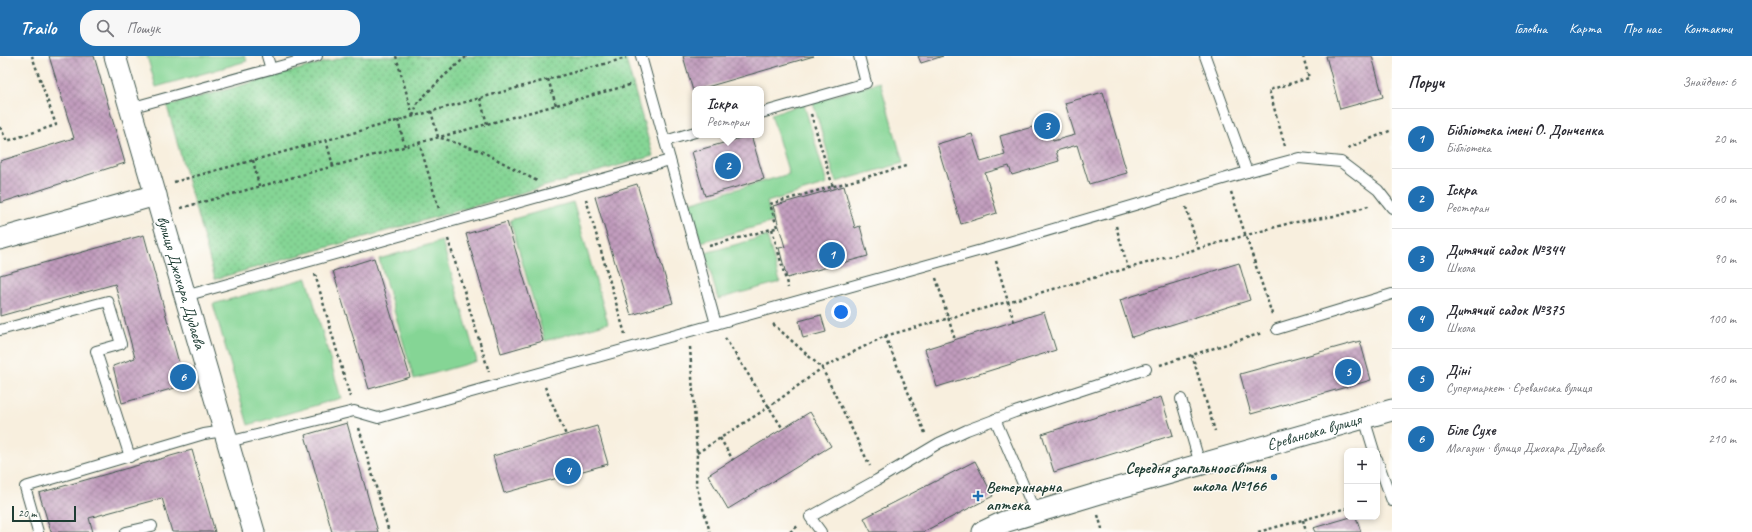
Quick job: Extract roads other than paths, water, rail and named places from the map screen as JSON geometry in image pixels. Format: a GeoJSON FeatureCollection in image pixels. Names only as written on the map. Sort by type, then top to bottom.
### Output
{"type":"FeatureCollection","features":[{"type":"Feature","properties":{"kind":"street","name":"вулиця Джохара Дудаєва"},"geometry":{"type":"LineString","coordinates":[[115,56],[254,532]]}},
{"type":"Feature","properties":{"kind":"street"},"geometry":{"type":"LineString","coordinates":[[0,239],[156,197]]}},
{"type":"Feature","properties":{"kind":"street","name":"Єреванська вулиця"},"geometry":{"type":"LineString","coordinates":[[983,532],[1006,526],[1035,512],[1392,410]]}},
{"type":"Feature","properties":{"kind":"lane"},"geometry":{"type":"LineString","coordinates":[[268,56],[271,69]]}},
{"type":"Feature","properties":{"kind":"lane"},"geometry":{"type":"LineString","coordinates":[[130,108],[317,56]]}},
{"type":"Feature","properties":{"kind":"lane"},"geometry":{"type":"LineString","coordinates":[[641,56],[716,324]]}},
{"type":"Feature","properties":{"kind":"lane"},"geometry":{"type":"LineString","coordinates":[[764,112],[866,83],[859,56]]}},
{"type":"Feature","properties":{"kind":"lane"},"geometry":{"type":"LineString","coordinates":[[1205,56],[1247,172]]}},
{"type":"Feature","properties":{"kind":"lane"},"geometry":{"type":"LineString","coordinates":[[665,141],[692,133]]}},
{"type":"Feature","properties":{"kind":"lane"},"geometry":{"type":"LineString","coordinates":[[38,532],[26,487],[204,434],[226,436],[354,411],[378,418],[932,264],[1299,158],[1341,162],[1378,190],[1389,204]]}},
{"type":"Feature","properties":{"kind":"lane"},"geometry":{"type":"LineString","coordinates":[[185,296],[670,160]]}},
{"type":"Feature","properties":{"kind":"lane"},"geometry":{"type":"LineString","coordinates":[[1277,329],[1392,294]]}},
{"type":"Feature","properties":{"kind":"lane"},"geometry":{"type":"LineString","coordinates":[[0,330],[108,302],[121,344],[96,351],[130,457]]}},
{"type":"Feature","properties":{"kind":"lane"},"geometry":{"type":"LineString","coordinates":[[821,532],[810,517],[931,448],[967,430],[995,419],[1146,369]]}},
{"type":"Feature","properties":{"kind":"lane"},"geometry":{"type":"LineString","coordinates":[[1181,399],[1200,464]]}},
{"type":"Feature","properties":{"kind":"lane"},"geometry":{"type":"LineString","coordinates":[[1364,418],[1373,448]]}},
{"type":"Feature","properties":{"kind":"lane"},"geometry":{"type":"LineString","coordinates":[[995,419],[1035,512]]}},
{"type":"Feature","properties":{"kind":"lane"},"geometry":{"type":"LineString","coordinates":[[1380,467],[1392,501]]}},
{"type":"Feature","properties":{"kind":"lane"},"geometry":{"type":"LineString","coordinates":[[126,532],[152,526]]}},
{"type":"Feature","properties":{"kind":"place","name":"Дитячий садок №344"},"geometry":{"type":"Point","coordinates":[1047,126]}},
{"type":"Feature","properties":{"kind":"place","name":"Іскра"},"geometry":{"type":"Point","coordinates":[728,166]}},
{"type":"Feature","properties":{"kind":"place","name":"Бібліотека імені О. Донченка"},"geometry":{"type":"Point","coordinates":[832,255]}},
{"type":"Feature","properties":{"kind":"place","name":"Діні"},"geometry":{"type":"Point","coordinates":[1348,372]}},
{"type":"Feature","properties":{"kind":"place","name":"Біле Сухе"},"geometry":{"type":"Point","coordinates":[183,377]}},
{"type":"Feature","properties":{"kind":"place","name":"Дитячий садок №375"},"geometry":{"type":"Point","coordinates":[568,471]}},
{"type":"Feature","properties":{"kind":"place","name":"Середня загальноосвітня школа №166"},"geometry":{"type":"Point","coordinates":[1274,477]}},
{"type":"Feature","properties":{"kind":"place","name":"Ветеринарна аптека"},"geometry":{"type":"Point","coordinates":[978,496]}}]}
